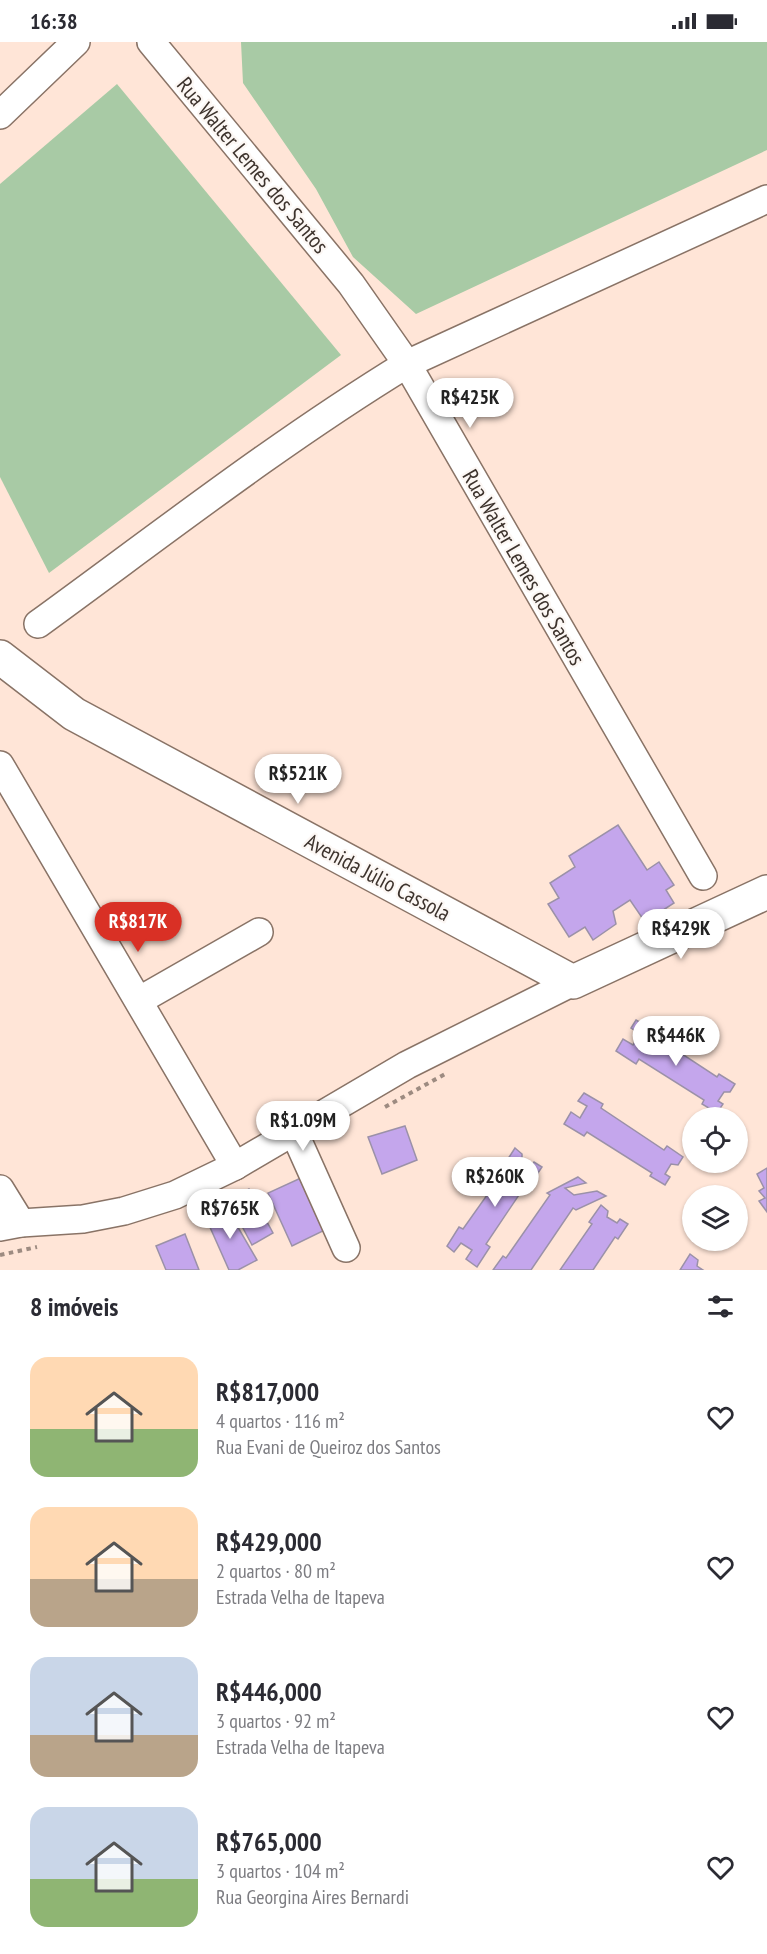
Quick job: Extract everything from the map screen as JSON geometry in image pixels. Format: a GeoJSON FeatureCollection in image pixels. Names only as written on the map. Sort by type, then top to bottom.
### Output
{"type":"FeatureCollection","features":[{"type":"Feature","properties":{"kind":"main road","name":"Avenida Júlio Cassola"},"geometry":{"type":"LineString","coordinates":[[0,657],[74,714],[573,982]]}},
{"type":"Feature","properties":{"kind":"main road"},"geometry":{"type":"LineString","coordinates":[[573,982],[767,892]]}},
{"type":"Feature","properties":{"kind":"street"},"geometry":{"type":"LineString","coordinates":[[0,115],[76,42]]}},
{"type":"Feature","properties":{"kind":"street","name":"Rua Walter Lemes dos Santos"},"geometry":{"type":"LineString","coordinates":[[151,42],[351,284],[406,364],[703,876]]}},
{"type":"Feature","properties":{"kind":"street"},"geometry":{"type":"LineString","coordinates":[[38,624],[249,470],[354,396],[406,364],[767,199]]}},
{"type":"Feature","properties":{"kind":"street"},"geometry":{"type":"LineString","coordinates":[[0,765],[140,1000],[235,1166]]}},
{"type":"Feature","properties":{"kind":"street"},"geometry":{"type":"LineString","coordinates":[[140,1000],[259,932]]}},
{"type":"Feature","properties":{"kind":"street"},"geometry":{"type":"LineString","coordinates":[[0,1189],[10,1225],[83,1219],[124,1211],[175,1195],[235,1166],[407,1065],[573,982]]}},
{"type":"Feature","properties":{"kind":"street"},"geometry":{"type":"LineString","coordinates":[[294,1132],[346,1248]]}},
{"type":"Feature","properties":{"kind":"green space"},"geometry":{"type":"Polygon","coordinates":[[[241,42],[767,42],[767,150],[416,314],[353,257],[316,189],[243,83],[241,42]]]}},
{"type":"Feature","properties":{"kind":"green space"},"geometry":{"type":"Polygon","coordinates":[[[117,84],[341,355],[49,573],[0,477],[0,184],[117,84]]]}},
{"type":"Feature","properties":{"kind":"building"},"geometry":{"type":"Polygon","coordinates":[[[618,825],[647,870],[659,862],[674,885],[666,890],[674,903],[645,922],[630,900],[613,911],[616,924],[593,940],[585,927],[569,937],[548,904],[559,898],[550,883],[575,867],[569,856],[618,825]]]}},
{"type":"Feature","properties":{"kind":"building"},"geometry":{"type":"Polygon","coordinates":[[[636,1020],[655,1031],[653,1035],[717,1077],[719,1074],[735,1084],[730,1092],[724,1092],[718,1101],[723,1104],[721,1107],[707,1107],[702,1104],[704,1100],[639,1059],[636,1064],[616,1051],[623,1039],[633,1045],[640,1034],[631,1028],[636,1020]]]}},
{"type":"Feature","properties":{"kind":"building"},"geometry":{"type":"Polygon","coordinates":[[[584,1093],[603,1104],[601,1108],[664,1150],[667,1146],[682,1156],[678,1165],[671,1164],[665,1174],[670,1177],[665,1185],[650,1176],[652,1173],[587,1132],[584,1136],[564,1124],[571,1112],[580,1118],[587,1106],[578,1101],[584,1093]]]}},
{"type":"Feature","properties":{"kind":"building"},"geometry":{"type":"Polygon","coordinates":[[[405,1126],[417,1160],[382,1174],[368,1137],[405,1126]]]}},
{"type":"Feature","properties":{"kind":"building"},"geometry":{"type":"Polygon","coordinates":[[[515,1148],[522,1154],[522,1160],[531,1166],[534,1162],[542,1167],[532,1182],[529,1180],[486,1244],[490,1247],[477,1267],[466,1259],[472,1250],[461,1243],[454,1252],[447,1246],[459,1227],[463,1229],[507,1167],[504,1165],[515,1148]]]}},
{"type":"Feature","properties":{"kind":"building"},"geometry":{"type":"Polygon","coordinates":[[[767,1168],[767,1212],[759,1201],[765,1198],[759,1191],[764,1188],[757,1174],[767,1168]]]}},
{"type":"Feature","properties":{"kind":"building"},"geometry":{"type":"Polygon","coordinates":[[[303,1177],[327,1229],[292,1246],[268,1193],[303,1177]]]}},
{"type":"Feature","properties":{"kind":"building"},"geometry":{"type":"Polygon","coordinates":[[[578,1177],[586,1183],[565,1188],[574,1195],[597,1191],[606,1196],[576,1210],[573,1208],[531,1270],[493,1270],[503,1256],[506,1258],[550,1195],[547,1193],[578,1177]]]}},
{"type":"Feature","properties":{"kind":"building"},"geometry":{"type":"Polygon","coordinates":[[[249,1189],[273,1233],[252,1245],[228,1200],[249,1189]]]}},
{"type":"Feature","properties":{"kind":"building"},"geometry":{"type":"Polygon","coordinates":[[[225,1205],[257,1260],[238,1270],[229,1270],[205,1216],[225,1205]]]}},
{"type":"Feature","properties":{"kind":"building"},"geometry":{"type":"Polygon","coordinates":[[[601,1205],[608,1211],[607,1217],[617,1223],[620,1219],[628,1224],[618,1239],[615,1237],[593,1270],[560,1270],[592,1224],[589,1222],[601,1205]]]}},
{"type":"Feature","properties":{"kind":"building"},"geometry":{"type":"Polygon","coordinates":[[[185,1234],[199,1270],[166,1270],[156,1246],[185,1234]]]}},
{"type":"Feature","properties":{"kind":"building"},"geometry":{"type":"Polygon","coordinates":[[[690,1254],[698,1260],[697,1266],[703,1270],[680,1270],[690,1254]]]}}]}
